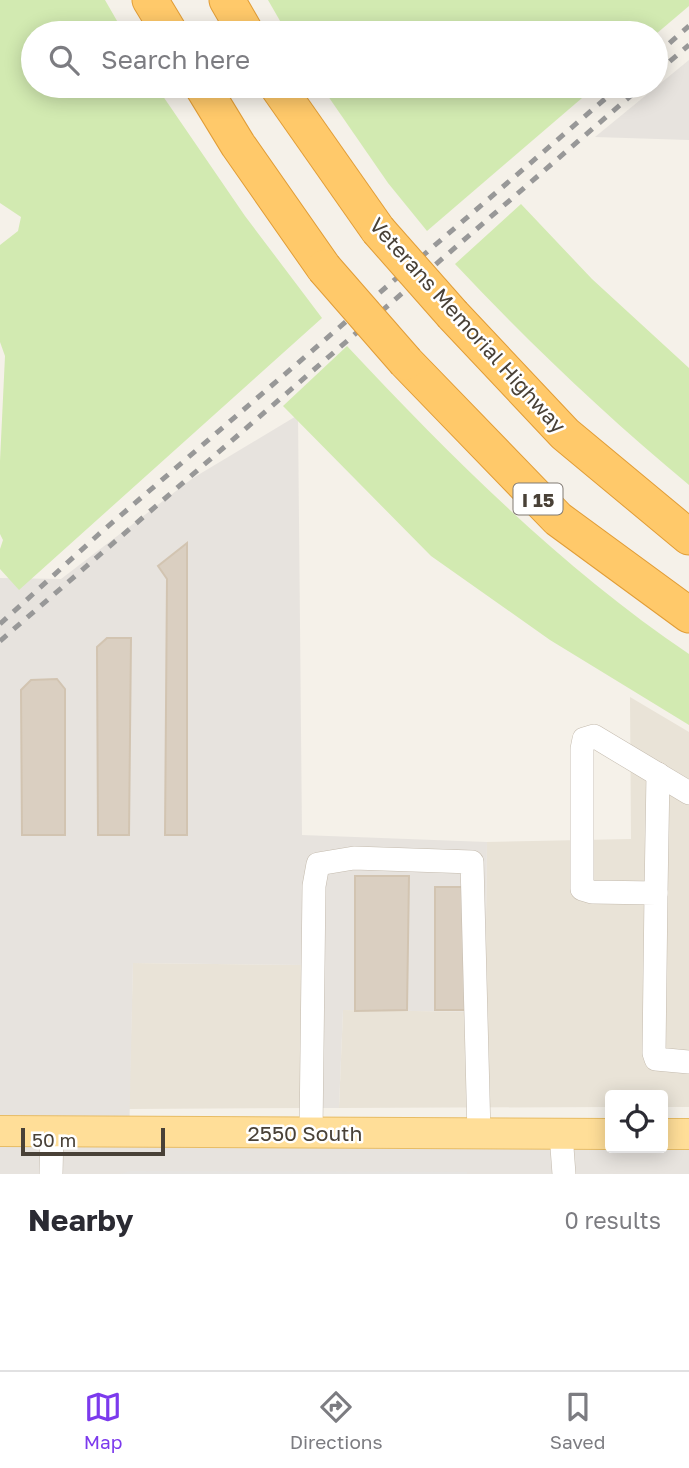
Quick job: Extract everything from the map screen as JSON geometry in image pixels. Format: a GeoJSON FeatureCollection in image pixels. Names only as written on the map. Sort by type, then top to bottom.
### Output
{"type":"FeatureCollection","features":[{"type":"Feature","properties":{"kind":"highway"},"geometry":{"type":"LineString","coordinates":[[150,0],[163,21]]}},
{"type":"Feature","properties":{"kind":"highway"},"geometry":{"type":"LineString","coordinates":[[227,0],[239,21]]}},
{"type":"Feature","properties":{"kind":"highway","name":"I 15"},"geometry":{"type":"LineString","coordinates":[[209,98],[238,145],[324,268],[405,362],[558,519],[689,615]]}},
{"type":"Feature","properties":{"kind":"highway","name":"Veterans Memorial Highway"},"geometry":{"type":"LineString","coordinates":[[284,98],[378,230],[453,315],[565,434],[689,537]]}},
{"type":"Feature","properties":{"kind":"main road","name":"2550 South"},"geometry":{"type":"LineString","coordinates":[[0,1131],[605,1134]]}},
{"type":"Feature","properties":{"kind":"main road"},"geometry":{"type":"LineString","coordinates":[[668,1134],[689,1134]]}},
{"type":"Feature","properties":{"kind":"street"},"geometry":{"type":"LineString","coordinates":[[656,893],[592,892],[582,889],[584,739],[594,736],[689,793]]}},
{"type":"Feature","properties":{"kind":"street"},"geometry":{"type":"LineString","coordinates":[[658,774],[654,1053],[656,1059],[664,1062],[689,1062]]}},
{"type":"Feature","properties":{"kind":"street"},"geometry":{"type":"LineString","coordinates":[[311,1133],[314,886],[318,864],[361,858],[472,862],[479,1134]]}},
{"type":"Feature","properties":{"kind":"street"},"geometry":{"type":"LineString","coordinates":[[51,1174],[52,1132]]}},
{"type":"Feature","properties":{"kind":"street"},"geometry":{"type":"LineString","coordinates":[[561,1134],[564,1174]]}},
{"type":"Feature","properties":{"kind":"shaded area"},"geometry":{"type":"Polygon","coordinates":[[[689,60],[689,140],[595,137],[643,98],[668,98],[668,77],[689,60]]]}},
{"type":"Feature","properties":{"kind":"shaded area"},"geometry":{"type":"Polygon","coordinates":[[[298,415],[302,835],[487,842],[485,1012],[343,1010],[339,1108],[304,1108],[304,965],[133,963],[129,1141],[605,1148],[605,1153],[668,1153],[668,1147],[689,1147],[689,1174],[0,1174],[0,578],[61,579],[193,478],[298,415]]]}},
{"type":"Feature","properties":{"kind":"shaded area"},"geometry":{"type":"Polygon","coordinates":[[[630,697],[689,732],[689,1107],[668,1107],[668,1090],[605,1090],[605,1107],[339,1108],[343,1010],[485,1012],[487,842],[631,839],[630,697]]]}},
{"type":"Feature","properties":{"kind":"shaded area"},"geometry":{"type":"Polygon","coordinates":[[[133,963],[304,965],[304,1108],[129,1109],[133,963]]]}},
{"type":"Feature","properties":{"kind":"shaded area"},"geometry":{"type":"Polygon","coordinates":[[[130,1171],[467,1172],[467,1174],[120,1174],[130,1171]]]}},
{"type":"Feature","properties":{"kind":"green space"},"geometry":{"type":"Polygon","coordinates":[[[0,0],[105,0],[117,21],[21,21],[21,98],[164,98],[245,216],[322,318],[19,590],[0,569],[3,540],[0,534],[0,461],[5,356],[0,342],[0,245],[18,231],[21,217],[0,203],[0,0]]]}},
{"type":"Feature","properties":{"kind":"green space"},"geometry":{"type":"Polygon","coordinates":[[[268,0],[689,0],[689,6],[668,24],[668,21],[280,21],[268,0]]]}},
{"type":"Feature","properties":{"kind":"green space"},"geometry":{"type":"Polygon","coordinates":[[[329,98],[582,98],[427,231],[388,183],[329,98]]]}},
{"type":"Feature","properties":{"kind":"green space"},"geometry":{"type":"Polygon","coordinates":[[[521,204],[592,279],[689,368],[689,485],[569,378],[455,264],[521,204]]]}},
{"type":"Feature","properties":{"kind":"green space"},"geometry":{"type":"Polygon","coordinates":[[[347,346],[510,510],[597,585],[689,654],[689,725],[550,640],[431,556],[283,406],[347,346]]]}},
{"type":"Feature","properties":{"kind":"building"},"geometry":{"type":"Polygon","coordinates":[[[187,543],[187,835],[165,835],[167,579],[158,566],[187,543]]]}},
{"type":"Feature","properties":{"kind":"building"},"geometry":{"type":"Polygon","coordinates":[[[107,638],[131,638],[129,835],[98,835],[97,647],[107,638]]]}},
{"type":"Feature","properties":{"kind":"building"},"geometry":{"type":"Polygon","coordinates":[[[57,679],[65,689],[65,835],[22,835],[21,690],[31,680],[57,679]]]}},
{"type":"Feature","properties":{"kind":"building"},"geometry":{"type":"Polygon","coordinates":[[[355,876],[409,876],[407,1010],[355,1011],[355,876]]]}},
{"type":"Feature","properties":{"kind":"building"},"geometry":{"type":"Polygon","coordinates":[[[435,887],[467,887],[465,1010],[435,1010],[435,887]]]}},
{"type":"Feature","properties":{"kind":"railway"},"geometry":{"type":"LineString","coordinates":[[668,44],[689,26]]}},
{"type":"Feature","properties":{"kind":"railway"},"geometry":{"type":"LineString","coordinates":[[668,63],[689,45]]}},
{"type":"Feature","properties":{"kind":"railway"},"geometry":{"type":"LineString","coordinates":[[0,624],[99,534],[606,98]]}},
{"type":"Feature","properties":{"kind":"railway"},"geometry":{"type":"LineString","coordinates":[[0,641],[628,98]]}}]}
